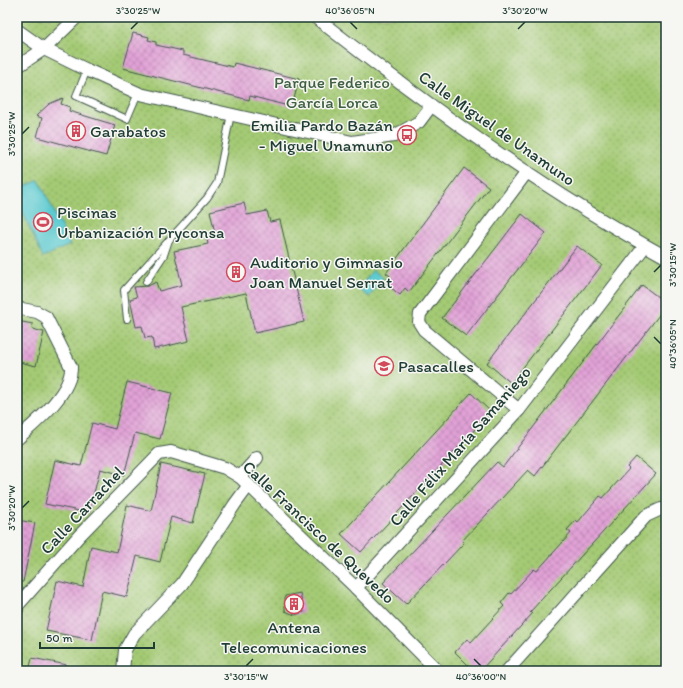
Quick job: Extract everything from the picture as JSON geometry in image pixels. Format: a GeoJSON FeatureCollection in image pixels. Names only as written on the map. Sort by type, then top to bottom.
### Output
{"type":"FeatureCollection","features":[{"type":"Feature","properties":{"kind":"street"},"geometry":{"type":"LineString","coordinates":[[17,67],[44,48],[77,17]]}},
{"type":"Feature","properties":{"kind":"street","name":"Calle Miguel de Unamuno"},"geometry":{"type":"LineString","coordinates":[[315,17],[431,106],[527,172],[666,258]]}},
{"type":"Feature","properties":{"kind":"street"},"geometry":{"type":"LineString","coordinates":[[17,30],[44,48],[87,70],[138,93],[352,142],[394,136],[419,122],[431,106]]}},
{"type":"Feature","properties":{"kind":"street"},"geometry":{"type":"LineString","coordinates":[[519,410],[424,330],[419,322],[420,314],[527,172]]}},
{"type":"Feature","properties":{"kind":"street","name":"Calle Félix María Samaniego"},"geometry":{"type":"LineString","coordinates":[[356,588],[519,410],[645,246]]}},
{"type":"Feature","properties":{"kind":"street"},"geometry":{"type":"LineString","coordinates":[[17,308],[36,312],[46,317],[71,367],[71,376],[49,409],[17,439]]}},
{"type":"Feature","properties":{"kind":"street","name":"Calle Francisco de Quevedo"},"geometry":{"type":"LineString","coordinates":[[158,454],[171,452],[225,468],[245,481],[356,588],[438,671]]}},
{"type":"Feature","properties":{"kind":"street","name":"Calle Carrachel"},"geometry":{"type":"LineString","coordinates":[[17,607],[79,536],[158,454]]}},
{"type":"Feature","properties":{"kind":"street"},"geometry":{"type":"LineString","coordinates":[[123,671],[125,650],[134,634],[182,584],[232,509],[257,458]]}},
{"type":"Feature","properties":{"kind":"street"},"geometry":{"type":"LineString","coordinates":[[507,671],[646,516],[661,509],[666,510]]}},
{"type":"Feature","properties":{"kind":"lane"},"geometry":{"type":"LineString","coordinates":[[87,70],[76,96],[127,119],[138,93]]}},
{"type":"Feature","properties":{"kind":"lane"},"geometry":{"type":"LineString","coordinates":[[128,319],[124,290],[169,238],[207,198],[217,183],[232,114]]}},
{"type":"Feature","properties":{"kind":"lane"},"geometry":{"type":"LineString","coordinates":[[146,282],[164,255],[169,238]]}},
{"type":"Feature","properties":{"kind":"green space","name":"Parque Federico García Lorca"},"geometry":{"type":"Polygon","coordinates":[[[17,17],[666,17],[666,671],[17,671],[17,17]]]}},
{"type":"Feature","properties":{"kind":"water","name":"Piscinas Urbanización Pryconsa"},"geometry":{"type":"Polygon","coordinates":[[[39,180],[70,245],[43,257],[17,200],[17,190],[39,180]]]}},
{"type":"Feature","properties":{"kind":"water"},"geometry":{"type":"Polygon","coordinates":[[[373,270],[384,278],[369,297],[358,289],[373,270]]]}},
{"type":"Feature","properties":{"kind":"building"},"geometry":{"type":"Polygon","coordinates":[[[133,33],[149,37],[148,40],[156,42],[156,45],[183,51],[183,55],[233,67],[234,63],[299,79],[292,107],[250,96],[249,100],[123,68],[133,33]]]}},
{"type":"Feature","properties":{"kind":"building","name":"Garabatos"},"geometry":{"type":"Polygon","coordinates":[[[63,98],[61,104],[70,107],[69,111],[115,125],[106,156],[37,137],[42,118],[36,116],[49,104],[63,98]]]}},
{"type":"Feature","properties":{"kind":"building"},"geometry":{"type":"Polygon","coordinates":[[[464,168],[489,187],[409,292],[405,288],[400,295],[385,283],[390,276],[386,273],[464,168]]]}},
{"type":"Feature","properties":{"kind":"building","name":"Auditorio y Gimnasio Joan Manuel Serrat"},"geometry":{"type":"Polygon","coordinates":[[[244,203],[247,215],[267,211],[270,222],[280,220],[304,322],[255,333],[246,293],[181,307],[189,341],[154,349],[152,337],[145,338],[142,326],[136,327],[130,299],[137,297],[134,287],[148,286],[156,282],[159,291],[182,285],[174,251],[208,244],[206,235],[215,233],[210,211],[244,203]]]}},
{"type":"Feature","properties":{"kind":"building"},"geometry":{"type":"Polygon","coordinates":[[[522,214],[546,233],[466,336],[442,318],[522,214]]]}},
{"type":"Feature","properties":{"kind":"building"},"geometry":{"type":"Polygon","coordinates":[[[577,246],[602,265],[511,383],[487,363],[577,246]]]}},
{"type":"Feature","properties":{"kind":"building"},"geometry":{"type":"Polygon","coordinates":[[[642,285],[666,303],[666,306],[535,476],[528,470],[462,541],[464,543],[406,604],[383,583],[497,462],[503,467],[642,285]]]}},
{"type":"Feature","properties":{"kind":"building"},"geometry":{"type":"Polygon","coordinates":[[[17,321],[33,324],[32,329],[44,332],[36,366],[19,362],[20,359],[17,358],[17,321]]]}},
{"type":"Feature","properties":{"kind":"building"},"geometry":{"type":"Polygon","coordinates":[[[127,382],[172,393],[160,439],[135,433],[124,475],[100,469],[89,513],[45,504],[55,460],[81,466],[92,423],[115,429],[127,382]]]}},
{"type":"Feature","properties":{"kind":"building"},"geometry":{"type":"Polygon","coordinates":[[[471,393],[491,412],[361,552],[341,534],[471,393]]]}},
{"type":"Feature","properties":{"kind":"building"},"geometry":{"type":"Polygon","coordinates":[[[636,457],[656,474],[530,612],[532,614],[480,671],[474,671],[455,652],[467,639],[471,642],[504,606],[501,603],[509,593],[511,594],[534,569],[537,571],[571,533],[567,530],[576,520],[578,522],[600,496],[603,498],[629,469],[627,467],[636,457]]]}},
{"type":"Feature","properties":{"kind":"building"},"geometry":{"type":"Polygon","coordinates":[[[161,464],[205,474],[193,523],[171,517],[160,562],[137,556],[127,597],[102,591],[92,640],[46,631],[57,581],[83,587],[91,546],[117,552],[127,505],[151,511],[161,464]]]}},
{"type":"Feature","properties":{"kind":"building"},"geometry":{"type":"Polygon","coordinates":[[[17,520],[35,523],[23,582],[17,582],[17,520]]]}},
{"type":"Feature","properties":{"kind":"building","name":"Antena Telecomunicaciones"},"geometry":{"type":"Polygon","coordinates":[[[300,593],[304,612],[295,615],[285,611],[285,596],[300,593]]]}},
{"type":"Feature","properties":{"kind":"building"},"geometry":{"type":"Polygon","coordinates":[[[32,658],[67,665],[66,671],[29,671],[32,658]]]}},
{"type":"Feature","properties":{"kind":"place","name":"Garabatos"},"geometry":{"type":"Point","coordinates":[76,131]}},
{"type":"Feature","properties":{"kind":"place","name":"Emilia Pardo Bazán - Miguel Unamuno"},"geometry":{"type":"Point","coordinates":[407,135]}},
{"type":"Feature","properties":{"kind":"place","name":"Piscinas Urbanización Pryconsa"},"geometry":{"type":"Point","coordinates":[43,222]}},
{"type":"Feature","properties":{"kind":"place","name":"Auditorio y Gimnasio Joan Manuel Serrat"},"geometry":{"type":"Point","coordinates":[236,272]}},
{"type":"Feature","properties":{"kind":"place","name":"Pasacalles"},"geometry":{"type":"Point","coordinates":[384,366]}},
{"type":"Feature","properties":{"kind":"place","name":"Antena Telecomunicaciones"},"geometry":{"type":"Point","coordinates":[294,604]}}]}
